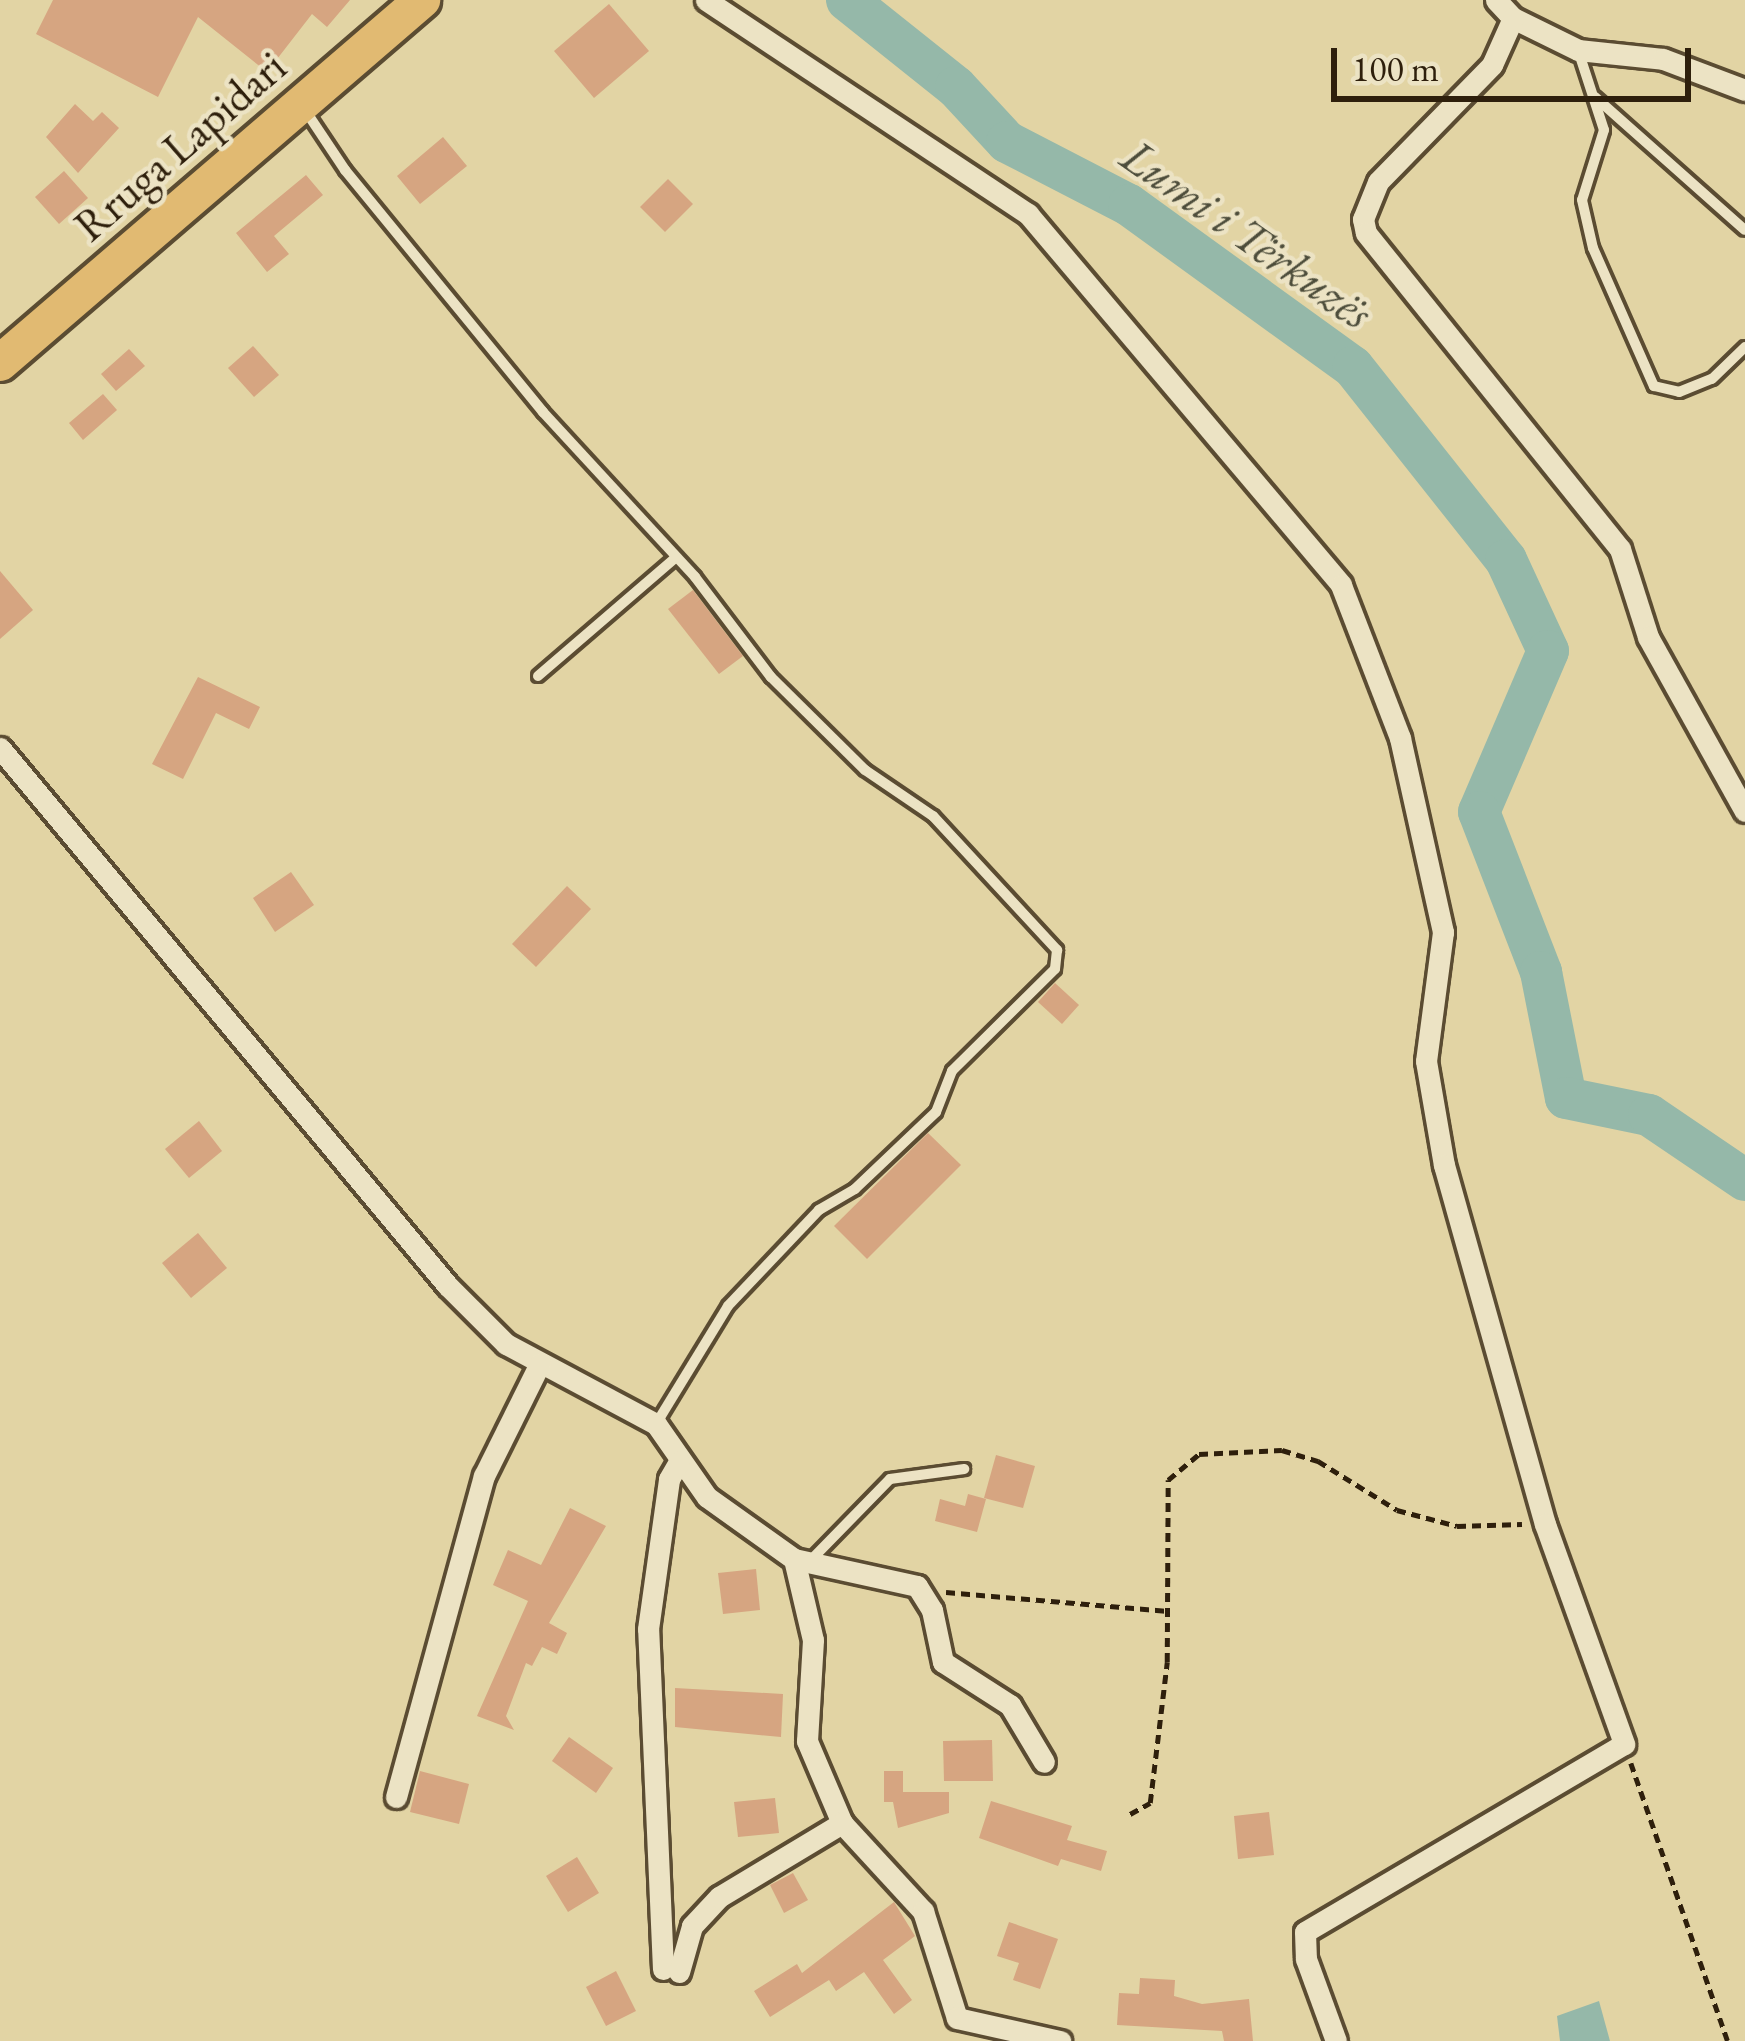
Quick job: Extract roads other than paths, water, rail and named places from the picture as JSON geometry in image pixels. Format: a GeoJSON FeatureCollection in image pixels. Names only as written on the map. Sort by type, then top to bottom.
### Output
{"type":"FeatureCollection","features":[{"type":"Feature","properties":{"kind":"main road","name":"Rruga Lapidari"},"geometry":{"type":"LineString","coordinates":[[0,364],[422,0]]}},
{"type":"Feature","properties":{"kind":"street"},"geometry":{"type":"LineString","coordinates":[[706,0],[1028,214],[1341,584],[1400,738],[1423,825],[1443,932],[1430,1082],[1444,1166],[1546,1524],[1624,1744],[1305,1933],[1306,1959],[1336,2041]]}},
{"type":"Feature","properties":{"kind":"street"},"geometry":{"type":"LineString","coordinates":[[1496,0],[1513,18],[1577,50],[1663,58],[1745,90]]}},
{"type":"Feature","properties":{"kind":"street"},"geometry":{"type":"LineString","coordinates":[[1513,18],[1492,65],[1378,182],[1367,202],[1366,232],[1620,549],[1648,637],[1745,811]]}},
{"type":"Feature","properties":{"kind":"street"},"geometry":{"type":"LineString","coordinates":[[0,748],[448,1286],[506,1344],[656,1424],[707,1497],[801,1561],[926,1593],[943,1662],[1010,1705],[1044,1762]]}},
{"type":"Feature","properties":{"kind":"street"},"geometry":{"type":"LineString","coordinates":[[396,1797],[484,1476],[540,1363]]}},
{"type":"Feature","properties":{"kind":"street"},"geometry":{"type":"LineString","coordinates":[[680,1462],[669,1479],[648,1628],[671,1971],[692,1926],[719,1897],[842,1823]]}},
{"type":"Feature","properties":{"kind":"street"},"geometry":{"type":"LineString","coordinates":[[801,1561],[813,1640],[807,1741],[842,1823],[923,1911],[957,2018],[972,2028],[1060,2041]]}},
{"type":"Feature","properties":{"kind":"lane"},"geometry":{"type":"LineString","coordinates":[[1577,50],[1604,130],[1582,200],[1609,295],[1654,386],[1679,392],[1712,380],[1745,347]]}},
{"type":"Feature","properties":{"kind":"lane"},"geometry":{"type":"LineString","coordinates":[[1592,95],[1745,230]]}},
{"type":"Feature","properties":{"kind":"lane"},"geometry":{"type":"LineString","coordinates":[[302,104],[345,170],[543,412],[771,677],[881,784],[933,816],[1044,929],[1059,959],[952,1071],[936,1112],[855,1189],[819,1210],[728,1306],[656,1424]]}},
{"type":"Feature","properties":{"kind":"lane"},"geometry":{"type":"LineString","coordinates":[[538,676],[674,559]]}},
{"type":"Feature","properties":{"kind":"lane"},"geometry":{"type":"LineString","coordinates":[[801,1561],[890,1478],[964,1469]]}},
{"type":"Feature","properties":{"kind":"waterway","name":"Lumi i Tërkuzës"},"geometry":{"type":"LineString","coordinates":[[847,0],[956,87],[1007,142],[1129,205],[1353,367],[1506,560],[1548,651],[1479,812],[1541,972],[1566,1098],[1649,1115],[1745,1180]]}}]}
